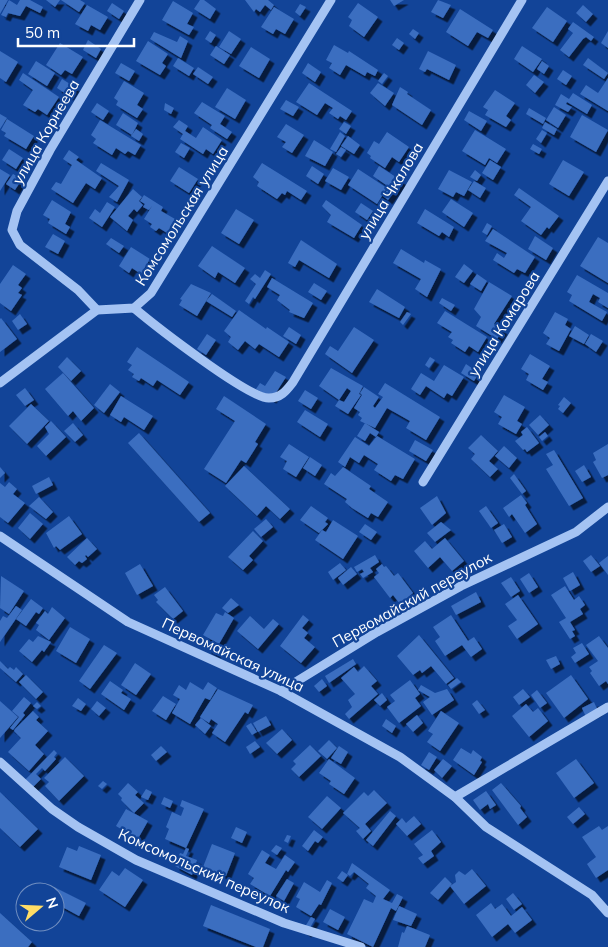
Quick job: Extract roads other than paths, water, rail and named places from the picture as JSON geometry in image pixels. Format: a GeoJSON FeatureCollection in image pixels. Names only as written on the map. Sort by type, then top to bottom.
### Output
{"type":"FeatureCollection","features":[{"type":"Feature","properties":{"kind":"street","name":"улица Корнеева"},"geometry":{"type":"LineString","coordinates":[[97,310],[78,290],[20,244],[12,230],[17,211],[50,150],[140,0]]}},
{"type":"Feature","properties":{"kind":"street","name":"Комсомольская улица"},"geometry":{"type":"LineString","coordinates":[[134,308],[151,293],[169,268],[331,0]]}},
{"type":"Feature","properties":{"kind":"street","name":"улица Чкалова"},"geometry":{"type":"LineString","coordinates":[[134,308],[186,348],[252,393],[267,399],[282,396],[293,382],[522,0]]}},
{"type":"Feature","properties":{"kind":"street","name":"улица Комарова"},"geometry":{"type":"LineString","coordinates":[[423,482],[608,181]]}},
{"type":"Feature","properties":{"kind":"street"},"geometry":{"type":"LineString","coordinates":[[0,383],[97,310],[134,308]]}},
{"type":"Feature","properties":{"kind":"street","name":"Первомайский переулок"},"geometry":{"type":"LineString","coordinates":[[281,691],[377,632],[461,586],[576,532],[608,507]]}},
{"type":"Feature","properties":{"kind":"street","name":"Первомайская улица"},"geometry":{"type":"LineString","coordinates":[[0,536],[128,622],[281,691],[400,757],[454,797],[486,827],[592,895],[608,913]]}},
{"type":"Feature","properties":{"kind":"street"},"geometry":{"type":"LineString","coordinates":[[454,797],[608,707]]}},
{"type":"Feature","properties":{"kind":"street","name":"Комсомольский переулок"},"geometry":{"type":"LineString","coordinates":[[0,762],[52,809],[78,827],[136,860],[284,923],[361,947]]}}]}
